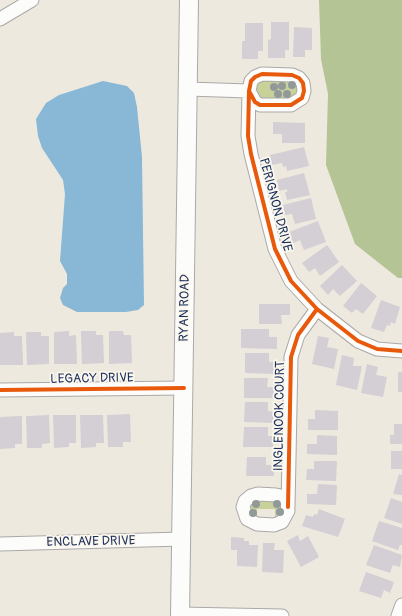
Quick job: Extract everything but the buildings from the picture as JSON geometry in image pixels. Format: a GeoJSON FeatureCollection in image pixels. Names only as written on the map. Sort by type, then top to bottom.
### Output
{"type":"FeatureCollection","features":[{"type":"Feature","properties":{"kind":"main road","name":"RYAN ROAD"},"geometry":{"type":"LineString","coordinates":[[180,615],[189,0]]}},
{"type":"Feature","properties":{"kind":"street"},"geometry":{"type":"LineString","coordinates":[[1,16],[32,0]]}},
{"type":"Feature","properties":{"kind":"street"},"geometry":{"type":"LineString","coordinates":[[248,124],[256,110],[266,106],[291,105],[297,103],[302,98],[304,91],[303,83],[299,78],[292,75],[262,74],[255,77],[251,81],[249,91],[255,102],[266,106]]}},
{"type":"Feature","properties":{"kind":"street"},"geometry":{"type":"LineString","coordinates":[[188,89],[249,91]]}},
{"type":"Feature","properties":{"kind":"street","name":"PERIGNON DRIVE"},"geometry":{"type":"LineString","coordinates":[[249,91],[248,124],[250,154],[275,249],[291,281],[317,309],[348,334],[366,346],[377,349],[402,351]]}},
{"type":"Feature","properties":{"kind":"street","name":"INGLENOOK COURT"},"geometry":{"type":"LineString","coordinates":[[289,484],[281,491],[271,494],[255,494],[247,498],[243,507],[247,519],[257,524],[274,525],[284,519],[288,507],[289,484],[291,357],[298,335],[317,309]]}},
{"type":"Feature","properties":{"kind":"street","name":"LEGACY DRIVE"},"geometry":{"type":"LineString","coordinates":[[0,390],[184,388]]}},
{"type":"Feature","properties":{"kind":"street"},"geometry":{"type":"LineString","coordinates":[[271,494],[284,497],[288,507]]}},
{"type":"Feature","properties":{"kind":"street","name":"ENCLAVE DRIVE"},"geometry":{"type":"LineString","coordinates":[[0,544],[182,539]]}},
{"type":"Feature","properties":{"kind":"street"},"geometry":{"type":"LineString","coordinates":[[398,616],[402,605]]}},
{"type":"Feature","properties":{"kind":"street"},"geometry":{"type":"LineString","coordinates":[[180,615],[282,616]]}},
{"type":"Feature","properties":{"kind":"green space"},"geometry":{"type":"Polygon","coordinates":[[[319,0],[402,0],[402,278],[398,278],[355,244],[326,165],[328,94],[321,59],[319,0]]]}},
{"type":"Feature","properties":{"kind":"green space"},"geometry":{"type":"Polygon","coordinates":[[[262,81],[292,81],[297,85],[297,96],[292,100],[261,99],[254,90],[257,84],[262,81]]]}},
{"type":"Feature","properties":{"kind":"green space"},"geometry":{"type":"Polygon","coordinates":[[[257,500],[275,500],[280,503],[283,509],[280,515],[275,519],[275,509],[257,509],[257,519],[251,516],[249,509],[251,503],[257,500]]]}},
{"type":"Feature","properties":{"kind":"water"},"geometry":{"type":"Polygon","coordinates":[[[103,81],[127,86],[134,93],[137,107],[142,157],[144,305],[138,310],[126,312],[77,312],[63,305],[60,298],[63,288],[67,284],[67,274],[60,261],[65,194],[63,180],[42,148],[38,136],[36,119],[46,103],[59,95],[103,81]]]}},
{"type":"Feature","properties":{"kind":"cycle path"},"geometry":{"type":"LineString","coordinates":[[249,91],[255,102],[260,105],[291,105],[302,98],[304,91],[303,83],[299,78],[292,75],[262,74],[255,77],[251,81],[249,91],[248,136],[251,154],[275,249],[291,281],[317,309],[358,341],[377,349],[402,351]]}},
{"type":"Feature","properties":{"kind":"cycle path"},"geometry":{"type":"LineString","coordinates":[[288,507],[291,357],[298,335],[317,309]]}},
{"type":"Feature","properties":{"kind":"cycle path"},"geometry":{"type":"LineString","coordinates":[[0,390],[184,388]]}}]}
